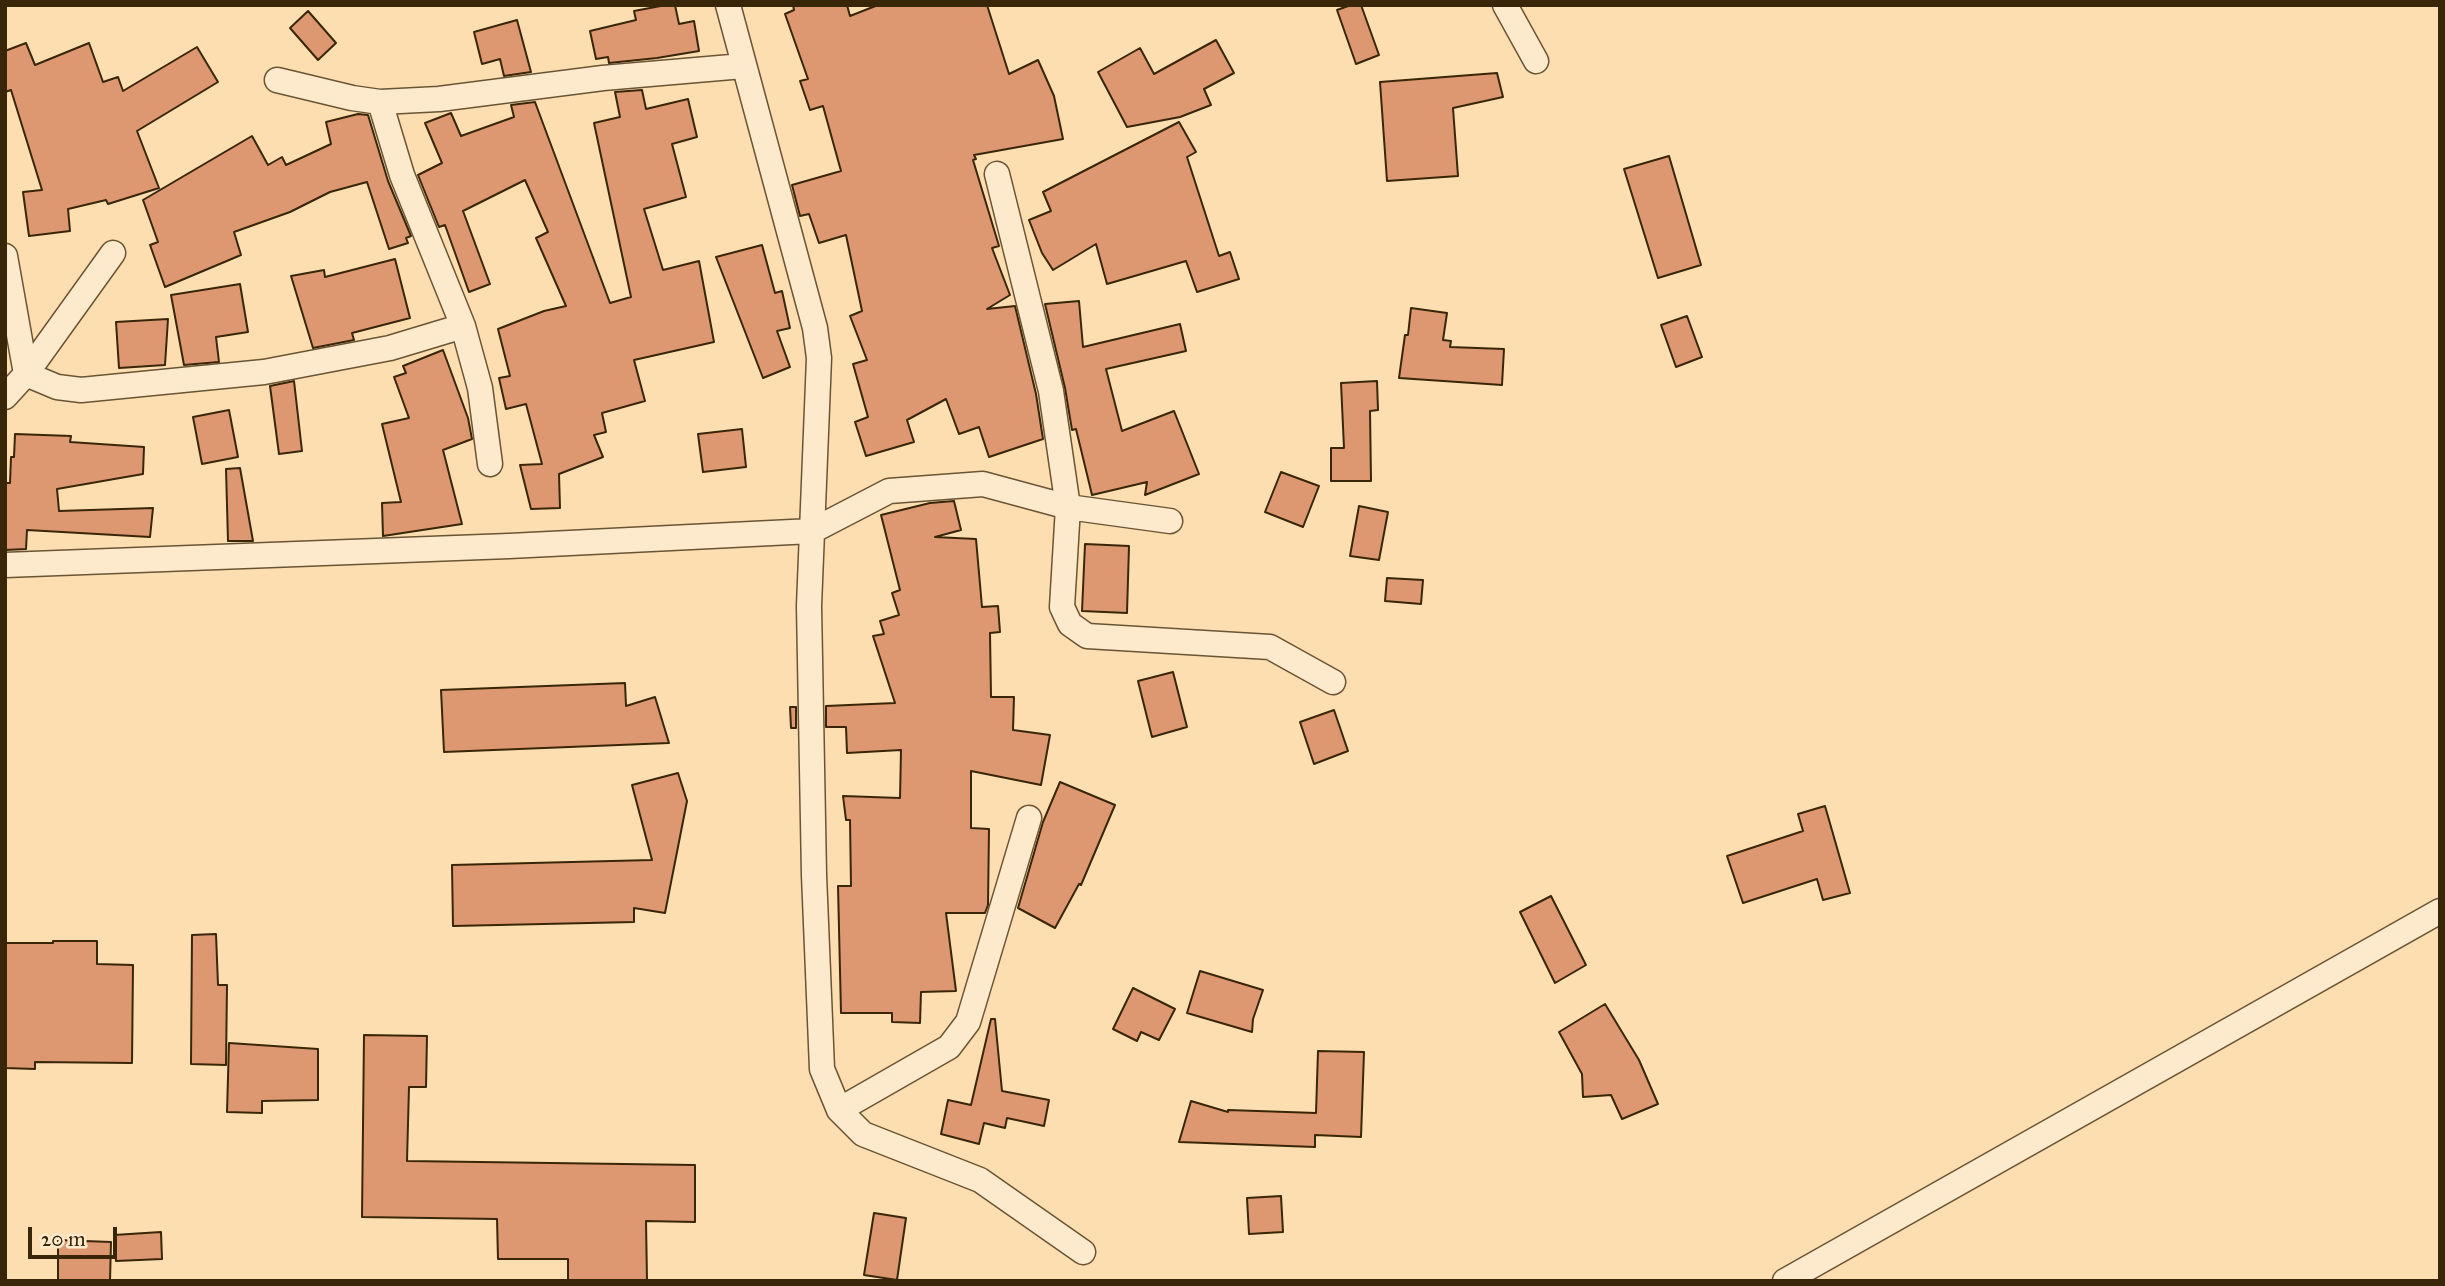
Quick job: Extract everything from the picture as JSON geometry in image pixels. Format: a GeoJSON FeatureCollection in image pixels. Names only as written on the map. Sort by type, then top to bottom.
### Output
{"type":"FeatureCollection","features":[{"type":"Feature","properties":{"kind":"street"},"geometry":{"type":"LineString","coordinates":[[728,5],[815,328],[818,358],[809,606],[813,848],[822,1069],[839,1110],[863,1134],[980,1180],[1083,1252]]}},
{"type":"Feature","properties":{"kind":"street"},"geometry":{"type":"LineString","coordinates":[[1505,5],[1536,61]]}},
{"type":"Feature","properties":{"kind":"street"},"geometry":{"type":"LineString","coordinates":[[277,80],[380,102],[439,99],[603,78],[743,66]]}},
{"type":"Feature","properties":{"kind":"street"},"geometry":{"type":"LineString","coordinates":[[380,102],[402,175],[463,326],[480,388],[490,464]]}},
{"type":"Feature","properties":{"kind":"street"},"geometry":{"type":"LineString","coordinates":[[997,174],[1051,391],[1068,507],[1062,607],[1070,624],[1087,636],[1270,647],[1333,682]]}},
{"type":"Feature","properties":{"kind":"street"},"geometry":{"type":"LineString","coordinates":[[5,397],[26,374],[113,253]]}},
{"type":"Feature","properties":{"kind":"street"},"geometry":{"type":"LineString","coordinates":[[5,257],[26,374]]}},
{"type":"Feature","properties":{"kind":"street"},"geometry":{"type":"LineString","coordinates":[[26,374],[57,387],[81,390],[264,372],[390,348],[463,326]]}},
{"type":"Feature","properties":{"kind":"street"},"geometry":{"type":"LineString","coordinates":[[5,565],[509,546],[812,531],[889,491],[983,484],[1068,507],[1170,520]]}},
{"type":"Feature","properties":{"kind":"street"},"geometry":{"type":"LineString","coordinates":[[839,1110],[949,1046],[968,1022],[1029,818]]}},
{"type":"Feature","properties":{"kind":"street"},"geometry":{"type":"LineString","coordinates":[[1785,1281],[2440,911]]}},
{"type":"Feature","properties":{"kind":"building"},"geometry":{"type":"Polygon","coordinates":[[[675,5],[679,24],[694,21],[699,51],[609,63],[608,57],[596,59],[590,31],[636,20],[634,11],[675,5]]]}},
{"type":"Feature","properties":{"kind":"building"},"geometry":{"type":"Polygon","coordinates":[[[793,5],[847,5],[850,16],[878,5],[987,5],[1009,74],[1038,60],[1054,96],[1063,139],[974,155],[976,159],[973,160],[999,246],[992,248],[1010,295],[987,309],[1015,306],[1036,394],[1043,439],[989,457],[979,427],[959,434],[946,399],[907,420],[914,442],[866,456],[855,422],[868,417],[853,364],[867,360],[850,316],[862,311],[846,235],[819,243],[809,214],[800,216],[792,185],[841,171],[823,106],[810,110],[800,81],[808,79],[785,14],[794,10],[793,5]]]}},
{"type":"Feature","properties":{"kind":"building"},"geometry":{"type":"Polygon","coordinates":[[[1361,5],[1379,55],[1356,64],[1337,10],[1361,5]]]}},
{"type":"Feature","properties":{"kind":"building"},"geometry":{"type":"Polygon","coordinates":[[[308,11],[336,43],[318,60],[290,28],[308,11]]]}},
{"type":"Feature","properties":{"kind":"building"},"geometry":{"type":"Polygon","coordinates":[[[517,20],[531,72],[504,76],[500,59],[482,64],[474,32],[517,20]]]}},
{"type":"Feature","properties":{"kind":"building"},"geometry":{"type":"Polygon","coordinates":[[[1216,40],[1234,73],[1204,89],[1211,105],[1180,117],[1127,127],[1098,72],[1140,48],[1154,74],[1216,40]]]}},
{"type":"Feature","properties":{"kind":"building"},"geometry":{"type":"Polygon","coordinates":[[[26,43],[35,65],[89,43],[103,82],[118,77],[123,91],[197,47],[218,82],[137,131],[159,188],[108,204],[106,200],[68,209],[70,231],[29,236],[23,192],[42,190],[11,90],[5,92],[5,51],[26,43]]]}},
{"type":"Feature","properties":{"kind":"building"},"geometry":{"type":"Polygon","coordinates":[[[1497,73],[1503,97],[1453,108],[1458,176],[1387,181],[1380,82],[1497,73]]]}},
{"type":"Feature","properties":{"kind":"building"},"geometry":{"type":"Polygon","coordinates":[[[642,90],[646,109],[688,99],[697,137],[672,144],[686,197],[644,209],[663,270],[699,261],[714,342],[634,360],[645,401],[602,413],[606,432],[594,435],[603,457],[559,474],[560,508],[531,509],[520,465],[542,464],[526,404],[506,409],[499,378],[510,376],[498,329],[544,311],[566,306],[536,238],[548,232],[525,180],[463,211],[490,284],[469,292],[445,225],[439,227],[418,175],[442,163],[425,123],[451,113],[461,136],[514,117],[511,105],[535,102],[610,303],[631,297],[594,123],[620,117],[615,92],[642,90]]]}},
{"type":"Feature","properties":{"kind":"building"},"geometry":{"type":"Polygon","coordinates":[[[358,114],[368,115],[388,181],[411,236],[406,238],[408,243],[389,249],[367,182],[330,192],[290,212],[234,232],[241,255],[165,287],[150,245],[158,242],[143,200],[252,136],[268,165],[282,157],[286,165],[331,144],[326,122],[358,114]]]}},
{"type":"Feature","properties":{"kind":"building"},"geometry":{"type":"Polygon","coordinates":[[[1179,122],[1196,152],[1187,157],[1219,256],[1230,252],[1239,279],[1197,292],[1186,261],[1107,284],[1096,244],[1053,270],[1042,253],[1029,220],[1051,211],[1043,192],[1179,122]]]}},
{"type":"Feature","properties":{"kind":"building"},"geometry":{"type":"Polygon","coordinates":[[[1669,156],[1701,265],[1658,278],[1624,169],[1669,156]]]}},
{"type":"Feature","properties":{"kind":"building"},"geometry":{"type":"Polygon","coordinates":[[[762,245],[775,293],[782,291],[790,328],[777,331],[790,367],[763,378],[716,257],[762,245]]]}},
{"type":"Feature","properties":{"kind":"building"},"geometry":{"type":"Polygon","coordinates":[[[395,259],[410,318],[352,333],[354,340],[313,348],[291,276],[324,270],[325,277],[395,259]]]}},
{"type":"Feature","properties":{"kind":"building"},"geometry":{"type":"Polygon","coordinates":[[[240,284],[248,332],[216,337],[219,362],[184,365],[171,295],[240,284]]]}},
{"type":"Feature","properties":{"kind":"building"},"geometry":{"type":"Polygon","coordinates":[[[1079,301],[1083,347],[1180,324],[1186,351],[1106,369],[1122,431],[1174,411],[1199,474],[1145,495],[1147,482],[1092,495],[1076,429],[1072,430],[1045,304],[1079,301]]]}},
{"type":"Feature","properties":{"kind":"building"},"geometry":{"type":"Polygon","coordinates":[[[1411,308],[1447,313],[1443,340],[1451,341],[1450,347],[1504,349],[1502,385],[1399,378],[1411,308]]]}},
{"type":"Feature","properties":{"kind":"building"},"geometry":{"type":"Polygon","coordinates":[[[1687,316],[1702,357],[1676,367],[1661,325],[1687,316]]]}},
{"type":"Feature","properties":{"kind":"building"},"geometry":{"type":"Polygon","coordinates":[[[168,319],[165,365],[119,368],[116,322],[168,319]]]}},
{"type":"Feature","properties":{"kind":"building"},"geometry":{"type":"Polygon","coordinates":[[[443,350],[468,418],[472,439],[443,450],[462,524],[383,536],[382,503],[401,502],[382,424],[409,418],[394,377],[406,373],[403,366],[443,350]]]}},
{"type":"Feature","properties":{"kind":"building"},"geometry":{"type":"Polygon","coordinates":[[[294,381],[302,451],[279,454],[270,386],[294,381]]]}},
{"type":"Feature","properties":{"kind":"building"},"geometry":{"type":"Polygon","coordinates":[[[1377,381],[1378,410],[1370,411],[1371,481],[1331,481],[1331,448],[1344,448],[1341,383],[1377,381]]]}},
{"type":"Feature","properties":{"kind":"building"},"geometry":{"type":"Polygon","coordinates":[[[229,410],[238,457],[202,464],[193,417],[229,410]]]}},
{"type":"Feature","properties":{"kind":"building"},"geometry":{"type":"Polygon","coordinates":[[[742,429],[746,467],[703,472],[698,434],[742,429]]]}},
{"type":"Feature","properties":{"kind":"building"},"geometry":{"type":"Polygon","coordinates":[[[15,434],[71,436],[70,442],[144,447],[143,474],[57,489],[59,511],[153,508],[150,537],[27,530],[26,549],[5,550],[5,483],[10,483],[15,434]]]}},
{"type":"Feature","properties":{"kind":"building"},"geometry":{"type":"Polygon","coordinates":[[[240,468],[253,541],[228,541],[226,469],[240,468]]]}},
{"type":"Feature","properties":{"kind":"building"},"geometry":{"type":"Polygon","coordinates":[[[1281,472],[1319,486],[1303,527],[1265,512],[1281,472]]]}},
{"type":"Feature","properties":{"kind":"building"},"geometry":{"type":"Polygon","coordinates":[[[954,501],[961,530],[935,537],[976,539],[982,607],[998,606],[1000,632],[990,633],[991,697],[1014,697],[1013,730],[1050,735],[1041,785],[971,771],[971,828],[989,829],[988,905],[985,913],[946,913],[956,991],[921,992],[920,1023],[892,1022],[892,1013],[841,1013],[838,886],[851,886],[850,820],[846,820],[843,796],[900,798],[901,750],[847,753],[846,727],[826,727],[826,706],[895,703],[873,636],[884,634],[880,621],[899,615],[892,593],[900,590],[881,515],[930,503],[954,501]]]}},
{"type":"Feature","properties":{"kind":"building"},"geometry":{"type":"Polygon","coordinates":[[[1359,506],[1388,512],[1379,560],[1350,556],[1359,506]]]}},
{"type":"Feature","properties":{"kind":"building"},"geometry":{"type":"Polygon","coordinates":[[[1085,544],[1129,546],[1127,613],[1082,611],[1085,544]]]}},
{"type":"Feature","properties":{"kind":"building"},"geometry":{"type":"Polygon","coordinates":[[[1387,578],[1423,580],[1421,604],[1385,601],[1387,578]]]}},
{"type":"Feature","properties":{"kind":"building"},"geometry":{"type":"Polygon","coordinates":[[[1173,672],[1187,727],[1152,737],[1138,681],[1173,672]]]}},
{"type":"Feature","properties":{"kind":"building"},"geometry":{"type":"Polygon","coordinates":[[[625,683],[626,706],[655,697],[669,743],[444,752],[441,690],[625,683]]]}},
{"type":"Feature","properties":{"kind":"building"},"geometry":{"type":"Polygon","coordinates":[[[790,707],[796,707],[796,728],[791,728],[790,707]]]}},
{"type":"Feature","properties":{"kind":"building"},"geometry":{"type":"Polygon","coordinates":[[[1334,710],[1348,751],[1314,764],[1300,722],[1334,710]]]}},
{"type":"Feature","properties":{"kind":"building"},"geometry":{"type":"Polygon","coordinates":[[[678,773],[687,801],[665,913],[634,908],[634,922],[453,926],[452,865],[652,860],[632,785],[678,773]]]}},
{"type":"Feature","properties":{"kind":"building"},"geometry":{"type":"Polygon","coordinates":[[[1060,782],[1115,805],[1081,885],[1079,884],[1055,928],[1018,908],[1043,822],[1060,782]]]}},
{"type":"Feature","properties":{"kind":"building"},"geometry":{"type":"Polygon","coordinates":[[[1825,806],[1850,893],[1823,900],[1817,879],[1743,903],[1727,856],[1803,831],[1798,814],[1825,806]]]}},
{"type":"Feature","properties":{"kind":"building"},"geometry":{"type":"Polygon","coordinates":[[[1551,896],[1586,965],[1555,983],[1520,912],[1551,896]]]}},
{"type":"Feature","properties":{"kind":"building"},"geometry":{"type":"Polygon","coordinates":[[[216,934],[218,985],[227,985],[226,1065],[191,1064],[192,935],[216,934]]]}},
{"type":"Feature","properties":{"kind":"building"},"geometry":{"type":"Polygon","coordinates":[[[97,941],[97,964],[133,965],[132,1063],[35,1062],[35,1069],[5,1068],[5,943],[97,941]]]}},
{"type":"Feature","properties":{"kind":"building"},"geometry":{"type":"Polygon","coordinates":[[[1200,971],[1263,990],[1253,1019],[1252,1032],[1187,1013],[1200,971]]]}},
{"type":"Feature","properties":{"kind":"building"},"geometry":{"type":"Polygon","coordinates":[[[1133,988],[1175,1009],[1159,1040],[1141,1032],[1137,1041],[1113,1029],[1133,988]]]}},
{"type":"Feature","properties":{"kind":"building"},"geometry":{"type":"Polygon","coordinates":[[[1605,1004],[1639,1060],[1658,1104],[1622,1119],[1611,1095],[1583,1097],[1582,1074],[1559,1032],[1605,1004]]]}},
{"type":"Feature","properties":{"kind":"building"},"geometry":{"type":"Polygon","coordinates":[[[991,1019],[995,1019],[1002,1091],[1049,1100],[1044,1126],[1007,1118],[1005,1128],[984,1123],[979,1144],[941,1134],[948,1100],[971,1105],[991,1019]]]}},
{"type":"Feature","properties":{"kind":"building"},"geometry":{"type":"Polygon","coordinates":[[[364,1035],[427,1036],[426,1087],[409,1087],[407,1161],[695,1165],[695,1222],[646,1221],[647,1281],[568,1281],[568,1259],[498,1259],[497,1219],[362,1217],[364,1035]]]}},
{"type":"Feature","properties":{"kind":"building"},"geometry":{"type":"Polygon","coordinates":[[[229,1043],[318,1049],[318,1100],[262,1101],[262,1113],[227,1112],[229,1043]]]}},
{"type":"Feature","properties":{"kind":"building"},"geometry":{"type":"Polygon","coordinates":[[[1318,1051],[1364,1052],[1361,1137],[1315,1135],[1315,1147],[1179,1142],[1191,1101],[1228,1112],[1316,1113],[1318,1051]]]}},
{"type":"Feature","properties":{"kind":"building"},"geometry":{"type":"Polygon","coordinates":[[[1281,1196],[1283,1232],[1249,1234],[1247,1198],[1281,1196]]]}},
{"type":"Feature","properties":{"kind":"building"},"geometry":{"type":"Polygon","coordinates":[[[874,1213],[906,1218],[897,1280],[864,1275],[874,1213]]]}},
{"type":"Feature","properties":{"kind":"building"},"geometry":{"type":"Polygon","coordinates":[[[161,1232],[162,1259],[116,1261],[114,1235],[161,1232]]]}},
{"type":"Feature","properties":{"kind":"building"},"geometry":{"type":"Polygon","coordinates":[[[58,1240],[111,1242],[110,1281],[58,1281],[58,1240]]]}}]}
